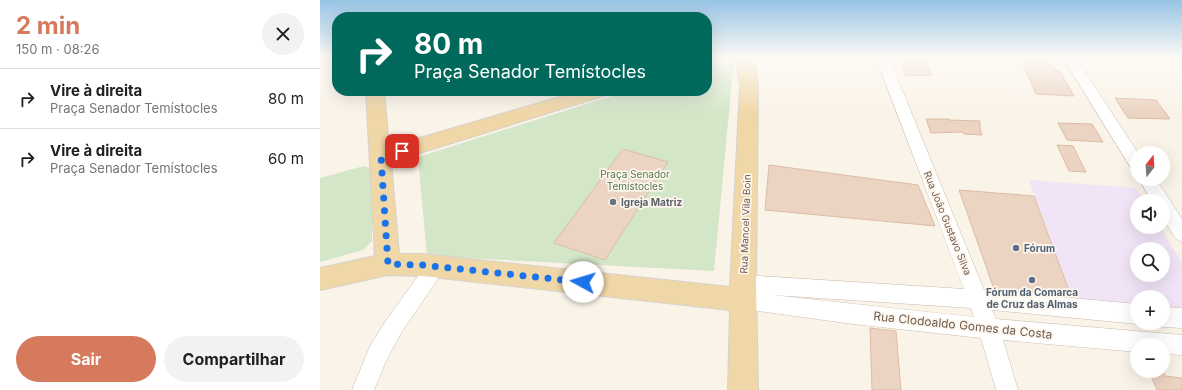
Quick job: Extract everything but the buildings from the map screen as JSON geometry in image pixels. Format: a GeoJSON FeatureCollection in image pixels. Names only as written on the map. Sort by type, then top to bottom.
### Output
{"type":"FeatureCollection","features":[{"type":"Feature","properties":{"kind":"main road","name":"Rua Manoel Vila Boin"},"geometry":{"type":"LineString","coordinates":[[743,390],[744,292],[750,86],[748,76]]}},
{"type":"Feature","properties":{"kind":"main road"},"geometry":{"type":"LineString","coordinates":[[375,96],[388,264]]}},
{"type":"Feature","properties":{"kind":"main road"},"geometry":{"type":"LineString","coordinates":[[381,157],[583,96]]}},
{"type":"Feature","properties":{"kind":"main road"},"geometry":{"type":"LineString","coordinates":[[320,279],[388,264],[744,292]]}},
{"type":"Feature","properties":{"kind":"street","name":"Rua João Gustavo Silva"},"geometry":{"type":"LineString","coordinates":[[889,76],[978,299],[989,329],[1007,390]]}},
{"type":"Feature","properties":{"kind":"street"},"geometry":{"type":"LineString","coordinates":[[1081,76],[1130,153]]}},
{"type":"Feature","properties":{"kind":"street"},"geometry":{"type":"LineString","coordinates":[[1170,215],[1182,234]]}},
{"type":"Feature","properties":{"kind":"street"},"geometry":{"type":"LineString","coordinates":[[363,390],[378,354],[391,331],[436,267]]}},
{"type":"Feature","properties":{"kind":"street"},"geometry":{"type":"LineString","coordinates":[[744,292],[978,299],[1130,313]]}},
{"type":"Feature","properties":{"kind":"street","name":"Rua Clodoaldo Gomes da Costa"},"geometry":{"type":"LineString","coordinates":[[744,292],[790,306],[989,329],[1182,345]]}},
{"type":"Feature","properties":{"kind":"street"},"geometry":{"type":"LineString","coordinates":[[1170,317],[1182,318]]}},
{"type":"Feature","properties":{"kind":"shaded area"},"geometry":{"type":"Polygon","coordinates":[[[1029,180],[1136,188],[1140,194],[1130,194],[1130,234],[1164,234],[1169,242],[1130,242],[1130,282],[1170,282],[1170,243],[1182,263],[1182,312],[1170,311],[1170,290],[1130,290],[1130,308],[1074,304],[1029,180]]]}},
{"type":"Feature","properties":{"kind":"green space","name":"Praça Senador Temístocles"},"geometry":{"type":"Polygon","coordinates":[[[712,76],[732,76],[714,271],[427,256],[418,157],[612,96],[712,96],[712,76]]]}},
{"type":"Feature","properties":{"kind":"green space"},"geometry":{"type":"Polygon","coordinates":[[[364,166],[372,169],[372,241],[363,250],[320,262],[320,178],[364,166]]]}},
{"type":"Feature","properties":{"kind":"place","name":"Igreja Matriz"},"geometry":{"type":"Point","coordinates":[613,202]}},
{"type":"Feature","properties":{"kind":"place","name":"Fórum"},"geometry":{"type":"Point","coordinates":[1016,248]}},
{"type":"Feature","properties":{"kind":"place","name":"Fórum da Comarca de Cruz das Almas"},"geometry":{"type":"Point","coordinates":[1032,280]}},
{"type":"Feature","properties":{"kind":"route"},"geometry":{"type":"LineString","coordinates":[[402,151],[381,157],[388,264],[422,265],[583,282]]}}]}
